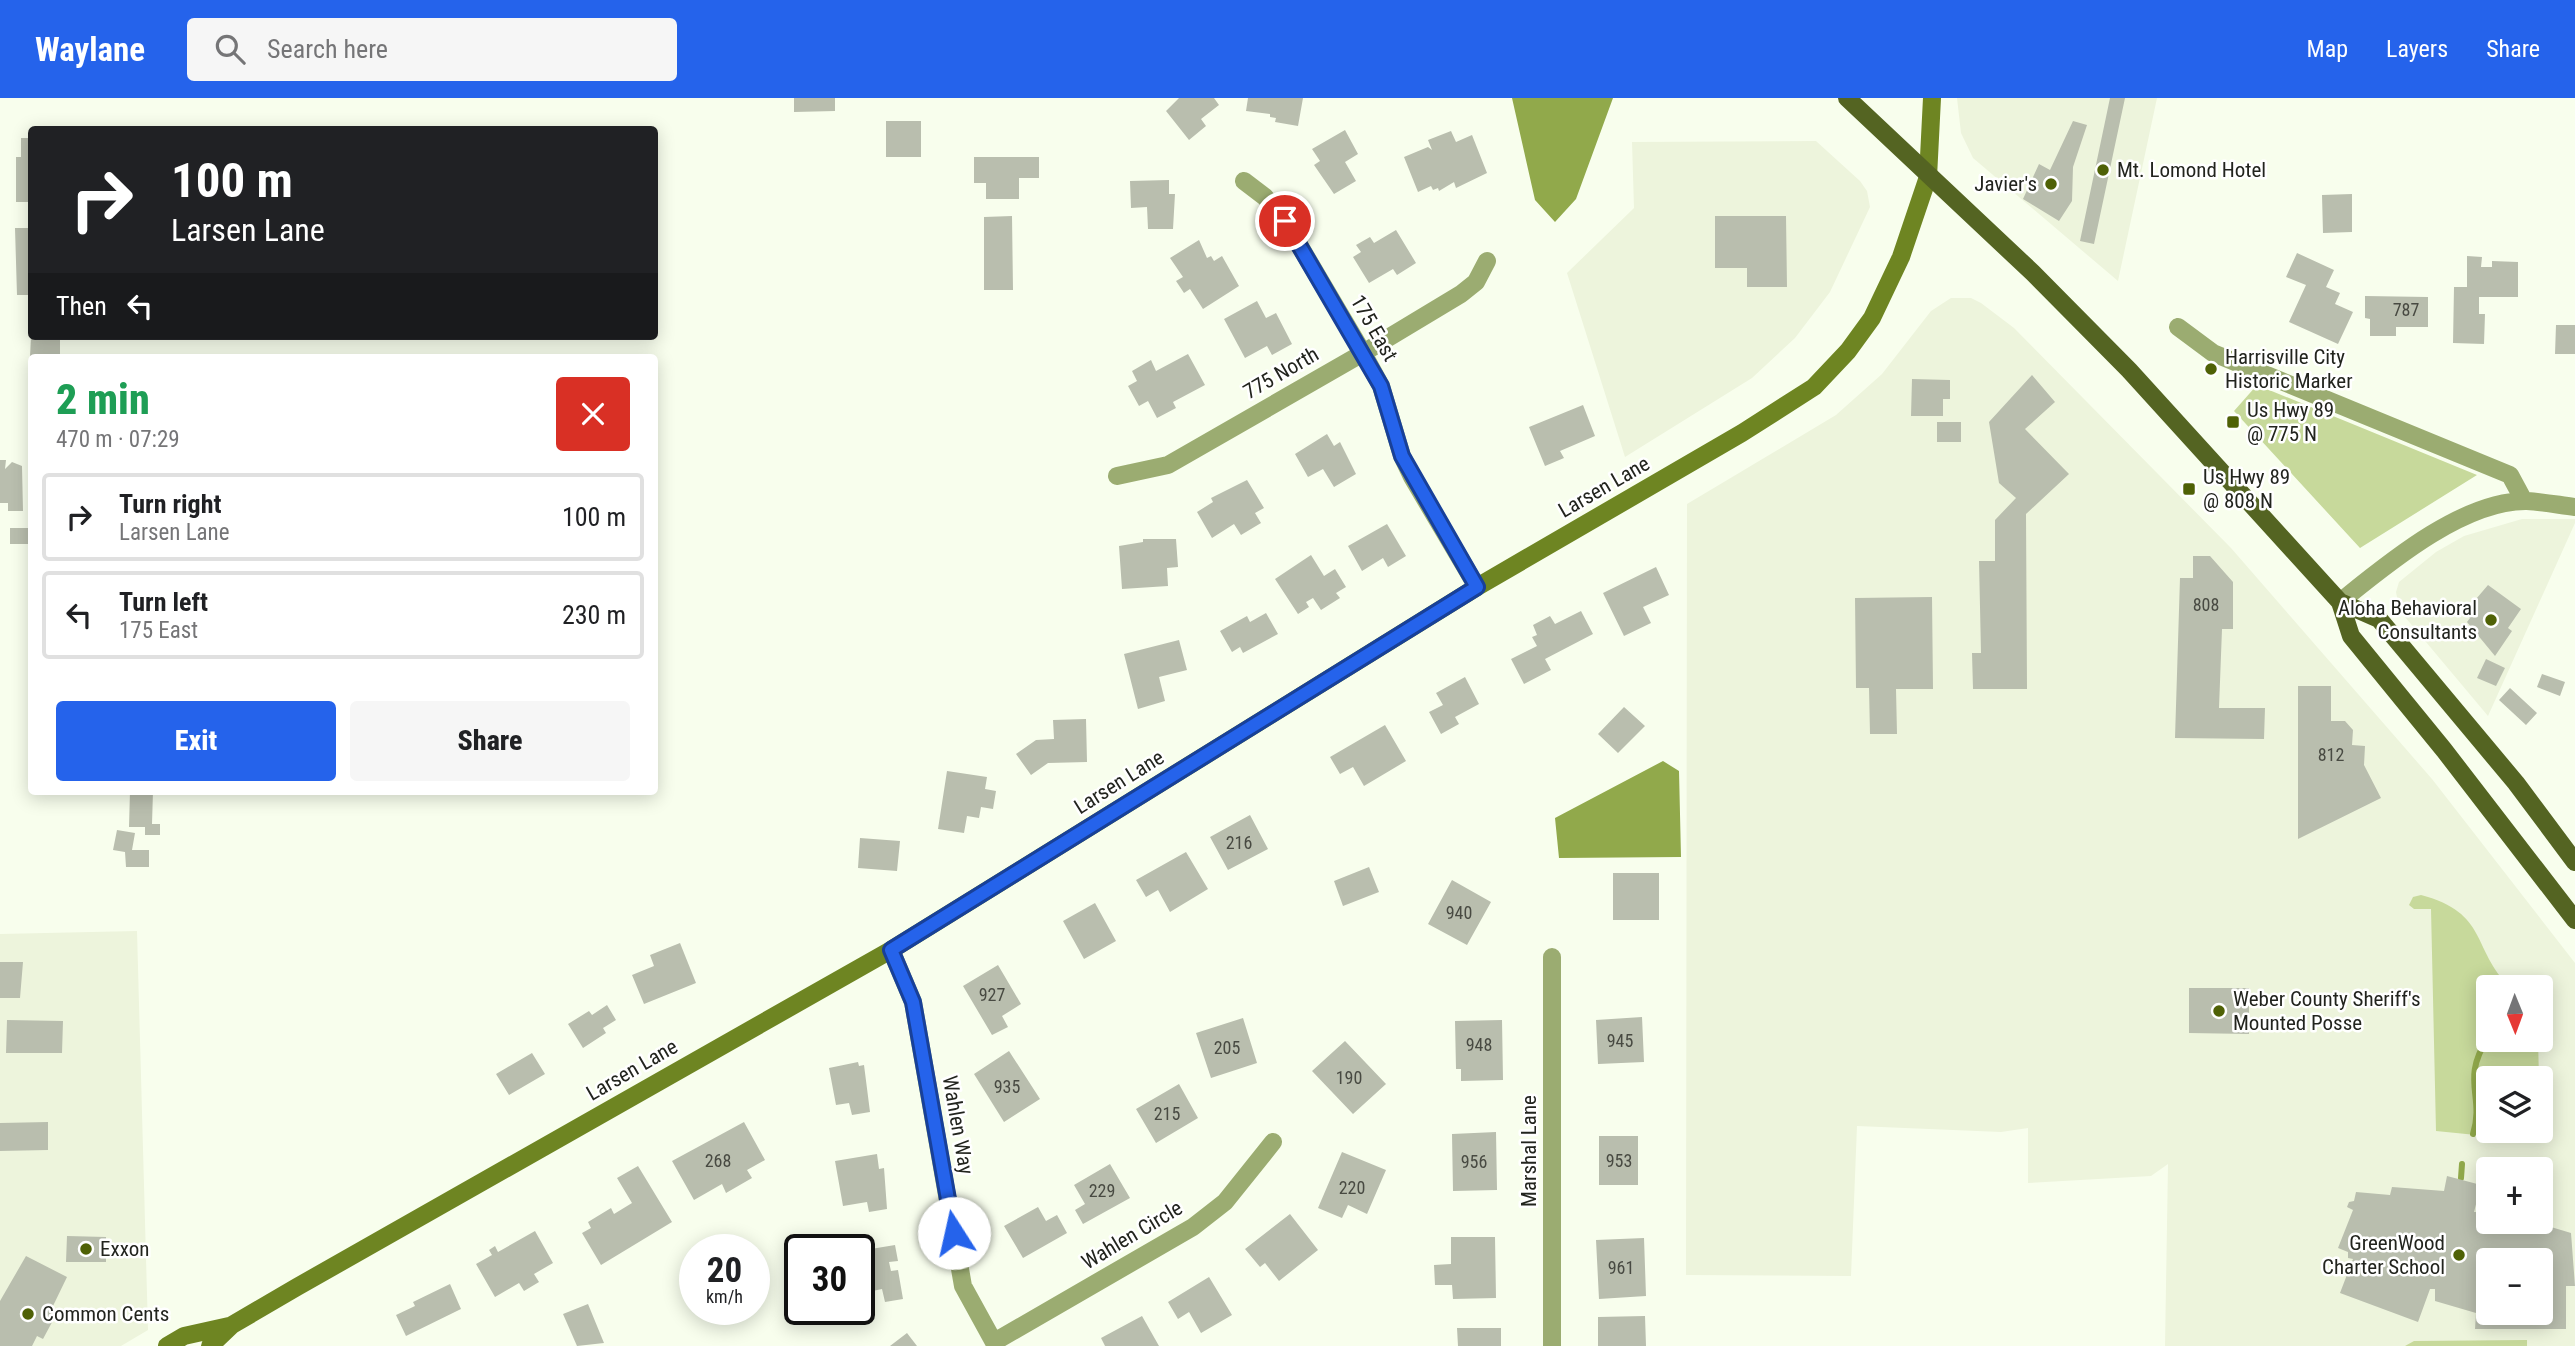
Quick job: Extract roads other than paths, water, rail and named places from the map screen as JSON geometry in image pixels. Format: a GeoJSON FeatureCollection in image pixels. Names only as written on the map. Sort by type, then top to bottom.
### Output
{"type":"FeatureCollection","features":[{"type":"Feature","properties":{"kind":"main road"},"geometry":{"type":"LineString","coordinates":[[1847,98],[2033,273],[2129,370],[2340,602],[2379,619],[2516,783],[2575,862]]}},
{"type":"Feature","properties":{"kind":"main road","name":"Larsen Lane"},"geometry":{"type":"LineString","coordinates":[[210,1346],[232,1325],[891,950],[1477,587],[1742,433],[1814,387],[1848,351],[1872,318],[1901,257],[1928,177],[1932,98]]}},
{"type":"Feature","properties":{"kind":"main road"},"geometry":{"type":"LineString","coordinates":[[2340,602],[2351,636],[2466,778],[2575,920]]}},
{"type":"Feature","properties":{"kind":"main road","name":"Larsen Lane"},"geometry":{"type":"LineString","coordinates":[[167,1346],[184,1336],[232,1325]]}},
{"type":"Feature","properties":{"kind":"street","name":"175 East"},"geometry":{"type":"LineString","coordinates":[[1244,181],[1265,197],[1285,221],[1363,353],[1381,386],[1402,456],[1412,477],[1477,587]]}},
{"type":"Feature","properties":{"kind":"street","name":"775 North"},"geometry":{"type":"LineString","coordinates":[[1117,477],[1168,465],[1363,353],[1461,294],[1476,282],[1487,261]]}},
{"type":"Feature","properties":{"kind":"street"},"geometry":{"type":"LineString","coordinates":[[2178,327],[2213,352],[2510,475],[2525,501]]}},
{"type":"Feature","properties":{"kind":"street"},"geometry":{"type":"LineString","coordinates":[[2340,602],[2432,531],[2486,510],[2525,501],[2575,507]]}},
{"type":"Feature","properties":{"kind":"street","name":"Wahlen Way"},"geometry":{"type":"LineString","coordinates":[[891,950],[913,1002],[963,1286],[995,1344]]}},
{"type":"Feature","properties":{"kind":"street","name":"Marshal Lane"},"geometry":{"type":"LineString","coordinates":[[1552,957],[1552,1346]]}},
{"type":"Feature","properties":{"kind":"street","name":"Wahlen Circle"},"geometry":{"type":"LineString","coordinates":[[995,1344],[1193,1227],[1225,1202],[1273,1142]]}},
{"type":"Feature","properties":{"kind":"waterway"},"geometry":{"type":"LineString","coordinates":[[2473,1134],[2476,1121],[2474,1077],[2481,1052]]}},
{"type":"Feature","properties":{"kind":"waterway"},"geometry":{"type":"LineString","coordinates":[[2461,1178],[2462,1164]]}},
{"type":"Feature","properties":{"kind":"place","name":"Mt. Lomond Hotel"},"geometry":{"type":"Point","coordinates":[2103,170]}},
{"type":"Feature","properties":{"kind":"place","name":"Javier's"},"geometry":{"type":"Point","coordinates":[2051,184]}},
{"type":"Feature","properties":{"kind":"place","name":"Harrisville City Historic Marker"},"geometry":{"type":"Point","coordinates":[2211,369]}},
{"type":"Feature","properties":{"kind":"place","name":"Us Hwy 89 @ 775 N"},"geometry":{"type":"Point","coordinates":[2233,422]}},
{"type":"Feature","properties":{"kind":"place","name":"Us Hwy 89 @ 808 N"},"geometry":{"type":"Point","coordinates":[2189,489]}},
{"type":"Feature","properties":{"kind":"place","name":"Aloha Behavioral Consultants"},"geometry":{"type":"Point","coordinates":[2491,620]}},
{"type":"Feature","properties":{"kind":"place","name":"Weber County Sheriff's Mounted Posse"},"geometry":{"type":"Point","coordinates":[2219,1011]}},
{"type":"Feature","properties":{"kind":"place","name":"Exxon"},"geometry":{"type":"Point","coordinates":[86,1249]}},
{"type":"Feature","properties":{"kind":"place","name":"GreenWood Charter School"},"geometry":{"type":"Point","coordinates":[2459,1255]}},
{"type":"Feature","properties":{"kind":"place","name":"Common Cents"},"geometry":{"type":"Point","coordinates":[28,1314]}}]}
